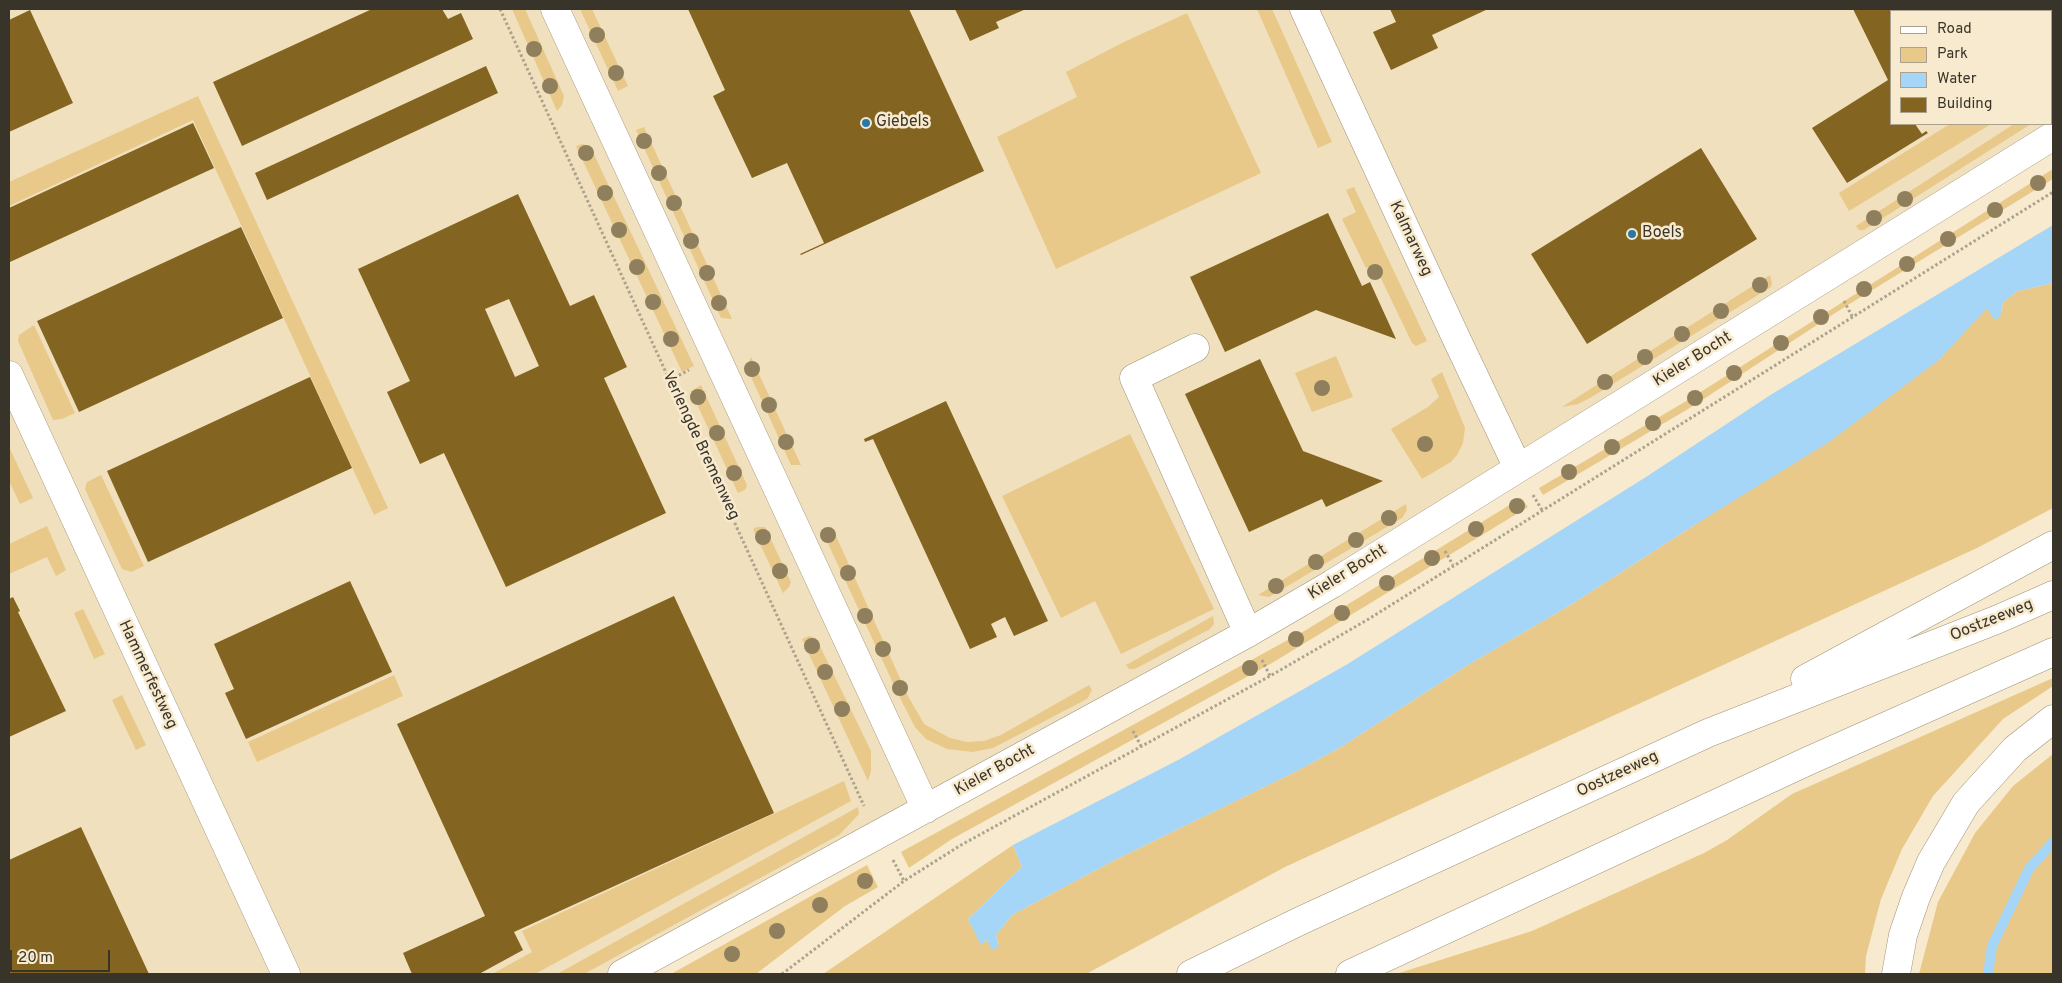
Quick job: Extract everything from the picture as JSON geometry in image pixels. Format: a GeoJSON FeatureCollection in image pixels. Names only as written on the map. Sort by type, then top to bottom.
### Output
{"type":"FeatureCollection","features":[{"type":"Feature","properties":{"kind":"main road"},"geometry":{"type":"LineString","coordinates":[[554,9],[926,809]]}},
{"type":"Feature","properties":{"kind":"main road","name":"Kalmarweg"},"geometry":{"type":"LineString","coordinates":[[1304,9],[1518,468]]}},
{"type":"Feature","properties":{"kind":"main road","name":"Kieler Bocht"},"geometry":{"type":"LineString","coordinates":[[622,974],[1248,633],[1332,584],[1858,259],[2053,136]]}},
{"type":"Feature","properties":{"kind":"main road"},"geometry":{"type":"LineString","coordinates":[[1195,348],[1134,378],[1248,633]]}},
{"type":"Feature","properties":{"kind":"main road","name":"Hammerfestweg"},"geometry":{"type":"LineString","coordinates":[[9,375],[286,974]]}},
{"type":"Feature","properties":{"kind":"main road"},"geometry":{"type":"LineString","coordinates":[[1708,733],[2053,545]]}},
{"type":"Feature","properties":{"kind":"main road","name":"Oostzeeweg"},"geometry":{"type":"LineString","coordinates":[[1191,974],[1309,917],[1708,733],[1987,624],[2053,596]]}},
{"type":"Feature","properties":{"kind":"main road"},"geometry":{"type":"LineString","coordinates":[[1350,974],[1799,766],[2053,652]]}},
{"type":"Feature","properties":{"kind":"main road"},"geometry":{"type":"LineString","coordinates":[[1896,974],[1903,935],[1916,897],[1931,862],[1966,803],[2015,750],[2053,719]]}},
{"type":"Feature","properties":{"kind":"path","name":"Verlengde Bremenweg"},"geometry":{"type":"LineString","coordinates":[[500,9],[863,804],[904,881]]}},
{"type":"Feature","properties":{"kind":"path"},"geometry":{"type":"LineString","coordinates":[[782,974],[904,881],[961,845],[1351,629],[2053,192]]}},
{"type":"Feature","properties":{"kind":"shaded area"},"geometry":{"type":"Polygon","coordinates":[[[9,9],[2053,9],[2053,146],[1279,630],[652,974],[9,974],[9,9]]]}},
{"type":"Feature","properties":{"kind":"green space"},"geometry":{"type":"Polygon","coordinates":[[[512,9],[525,9],[564,96],[562,105],[557,111],[512,9]]]}},
{"type":"Feature","properties":{"kind":"green space"},"geometry":{"type":"Polygon","coordinates":[[[580,9],[592,9],[628,86],[618,91],[580,9]]]}},
{"type":"Feature","properties":{"kind":"green space"},"geometry":{"type":"Polygon","coordinates":[[[1257,9],[1272,9],[1332,142],[1318,148],[1257,9]]]}},
{"type":"Feature","properties":{"kind":"green space"},"geometry":{"type":"Polygon","coordinates":[[[1187,13],[1261,173],[1056,269],[997,137],[1077,97],[1066,72],[1124,42],[1187,13]]]}},
{"type":"Feature","properties":{"kind":"green space"},"geometry":{"type":"Polygon","coordinates":[[[2052,32],[2053,34],[2052,86],[2052,32]]]}},
{"type":"Feature","properties":{"kind":"green space"},"geometry":{"type":"Polygon","coordinates":[[[198,96],[388,508],[374,515],[193,120],[9,206],[9,182],[198,96]]]}},
{"type":"Feature","properties":{"kind":"green space"},"geometry":{"type":"Polygon","coordinates":[[[1948,125],[1989,125],[1849,211],[1839,193],[1948,125]]]}},
{"type":"Feature","properties":{"kind":"green space"},"geometry":{"type":"Polygon","coordinates":[[[2012,125],[2029,125],[1864,230],[1859,230],[1856,226],[2012,125]]]}},
{"type":"Feature","properties":{"kind":"green space"},"geometry":{"type":"Polygon","coordinates":[[[644,127],[732,319],[721,318],[636,130],[644,127]]]}},
{"type":"Feature","properties":{"kind":"green space"},"geometry":{"type":"Polygon","coordinates":[[[582,144],[590,146],[694,366],[682,372],[576,146],[582,144]]]}},
{"type":"Feature","properties":{"kind":"green space"},"geometry":{"type":"Polygon","coordinates":[[[2053,169],[2053,179],[1843,308],[1693,406],[1543,495],[1539,488],[1688,400],[2053,169]]]}},
{"type":"Feature","properties":{"kind":"green space"},"geometry":{"type":"Polygon","coordinates":[[[1354,187],[1427,341],[1416,346],[1412,343],[1374,264],[1366,268],[1342,219],[1356,212],[1346,190],[1354,187]]]}},
{"type":"Feature","properties":{"kind":"green space"},"geometry":{"type":"Polygon","coordinates":[[[1770,275],[1771,287],[1590,398],[1578,404],[1562,407],[1770,275]]]}},
{"type":"Feature","properties":{"kind":"green space"},"geometry":{"type":"Polygon","coordinates":[[[2053,283],[2053,508],[1977,548],[1285,867],[1086,974],[823,974],[1013,845],[1022,867],[968,919],[981,944],[988,940],[993,949],[999,945],[996,935],[1012,915],[1113,861],[1295,772],[1341,747],[1468,665],[1572,604],[1696,524],[1939,360],[1987,307],[2001,314],[2003,302],[2018,291],[2053,283]]]}},
{"type":"Feature","properties":{"kind":"green space"},"geometry":{"type":"Polygon","coordinates":[[[34,325],[75,413],[62,419],[53,420],[18,341],[19,335],[34,325]]]}},
{"type":"Feature","properties":{"kind":"green space"},"geometry":{"type":"Polygon","coordinates":[[[1336,356],[1353,397],[1312,412],[1295,373],[1336,356]]]}},
{"type":"Feature","properties":{"kind":"green space"},"geometry":{"type":"Polygon","coordinates":[[[751,357],[801,465],[791,465],[747,368],[751,357]]]}},
{"type":"Feature","properties":{"kind":"green space"},"geometry":{"type":"Polygon","coordinates":[[[1442,372],[1465,428],[1463,443],[1451,462],[1422,479],[1391,429],[1428,407],[1439,397],[1431,379],[1442,372]]]}},
{"type":"Feature","properties":{"kind":"green space"},"geometry":{"type":"Polygon","coordinates":[[[701,385],[747,485],[745,490],[738,493],[691,391],[701,385]]]}},
{"type":"Feature","properties":{"kind":"green space"},"geometry":{"type":"Polygon","coordinates":[[[1130,434],[1214,609],[1121,654],[1095,601],[1061,618],[1002,496],[1130,434]]]}},
{"type":"Feature","properties":{"kind":"green space"},"geometry":{"type":"Polygon","coordinates":[[[9,447],[33,498],[20,504],[9,481],[9,447]]]}},
{"type":"Feature","properties":{"kind":"green space"},"geometry":{"type":"Polygon","coordinates":[[[101,475],[144,566],[131,572],[122,569],[85,489],[87,482],[101,475]]]}},
{"type":"Feature","properties":{"kind":"green space"},"geometry":{"type":"Polygon","coordinates":[[[1521,498],[1528,507],[1272,663],[952,839],[909,868],[901,852],[1306,630],[1521,498]]]}},
{"type":"Feature","properties":{"kind":"green space"},"geometry":{"type":"Polygon","coordinates":[[[1406,504],[1407,510],[1402,518],[1269,597],[1258,595],[1406,504]]]}},
{"type":"Feature","properties":{"kind":"green space"},"geometry":{"type":"Polygon","coordinates":[[[47,526],[66,570],[56,576],[47,557],[9,574],[9,544],[47,526]]]}},
{"type":"Feature","properties":{"kind":"green space"},"geometry":{"type":"Polygon","coordinates":[[[765,527],[791,582],[783,593],[753,529],[765,527]]]}},
{"type":"Feature","properties":{"kind":"green space"},"geometry":{"type":"Polygon","coordinates":[[[832,527],[908,696],[924,724],[950,738],[967,742],[984,741],[1001,735],[1089,685],[1092,690],[1087,699],[993,748],[972,752],[947,749],[926,739],[915,727],[900,698],[824,535],[826,529],[832,527]]]}},
{"type":"Feature","properties":{"kind":"green space"},"geometry":{"type":"Polygon","coordinates":[[[83,609],[105,654],[94,659],[74,613],[83,609]]]}},
{"type":"Feature","properties":{"kind":"green space"},"geometry":{"type":"Polygon","coordinates":[[[1213,616],[1214,624],[1210,629],[1135,669],[1129,669],[1126,665],[1213,616]]]}},
{"type":"Feature","properties":{"kind":"green space"},"geometry":{"type":"Polygon","coordinates":[[[809,636],[816,638],[871,751],[871,771],[868,781],[802,639],[809,636]]]}},
{"type":"Feature","properties":{"kind":"green space"},"geometry":{"type":"Polygon","coordinates":[[[394,675],[403,696],[257,762],[248,742],[394,675]]]}},
{"type":"Feature","properties":{"kind":"green space"},"geometry":{"type":"Polygon","coordinates":[[[2053,678],[2053,686],[2003,719],[1933,796],[1902,849],[1881,899],[1866,956],[1865,974],[1396,974],[1532,931],[1704,853],[1727,840],[1792,794],[2053,678]]]}},
{"type":"Feature","properties":{"kind":"green space"},"geometry":{"type":"Polygon","coordinates":[[[122,695],[146,745],[136,750],[112,700],[122,695]]]}},
{"type":"Feature","properties":{"kind":"green space"},"geometry":{"type":"Polygon","coordinates":[[[2053,754],[2053,974],[1919,974],[1938,902],[1975,833],[2013,786],[2053,754]]]}},
{"type":"Feature","properties":{"kind":"green space"},"geometry":{"type":"Polygon","coordinates":[[[844,781],[851,801],[535,974],[492,974],[532,952],[522,931],[844,781]]]}},
{"type":"Feature","properties":{"kind":"green space"},"geometry":{"type":"Polygon","coordinates":[[[858,807],[859,814],[839,835],[584,974],[557,974],[858,807]]]}},
{"type":"Feature","properties":{"kind":"green space"},"geometry":{"type":"Polygon","coordinates":[[[867,865],[878,887],[845,906],[756,974],[671,974],[867,865]]]}},
{"type":"Feature","properties":{"kind":"water"},"geometry":{"type":"Polygon","coordinates":[[[2053,225],[2053,283],[2018,291],[2003,302],[2001,314],[1997,320],[1992,317],[1987,308],[1939,360],[1829,442],[1696,524],[1572,604],[1468,665],[1341,747],[1295,772],[1113,861],[1012,915],[996,935],[999,946],[992,950],[987,940],[981,945],[968,919],[1022,867],[1013,845],[1180,759],[1346,665],[1646,477],[1772,394],[2053,225]]]}},
{"type":"Feature","properties":{"kind":"building"},"geometry":{"type":"Polygon","coordinates":[[[372,9],[442,9],[448,19],[461,13],[473,39],[242,146],[213,82],[372,9]]]}},
{"type":"Feature","properties":{"kind":"building"},"geometry":{"type":"Polygon","coordinates":[[[688,9],[909,9],[984,171],[801,255],[824,243],[787,163],[752,178],[713,96],[725,90],[688,9]]]}},
{"type":"Feature","properties":{"kind":"building"},"geometry":{"type":"Polygon","coordinates":[[[955,9],[1026,9],[996,22],[999,28],[970,41],[955,9]]]}},
{"type":"Feature","properties":{"kind":"building"},"geometry":{"type":"Polygon","coordinates":[[[1390,9],[1488,9],[1432,35],[1438,48],[1391,70],[1373,32],[1396,22],[1390,9]]]}},
{"type":"Feature","properties":{"kind":"building"},"geometry":{"type":"Polygon","coordinates":[[[1853,9],[1956,9],[1890,10],[1890,125],[1916,125],[1922,134],[1926,131],[1928,133],[1847,183],[1812,128],[1888,80],[1853,9]]]}},
{"type":"Feature","properties":{"kind":"building"},"geometry":{"type":"Polygon","coordinates":[[[30,10],[73,103],[9,132],[9,20],[30,10]]]}},
{"type":"Feature","properties":{"kind":"building"},"geometry":{"type":"Polygon","coordinates":[[[486,66],[498,93],[267,200],[255,173],[486,66]]]}},
{"type":"Feature","properties":{"kind":"building"},"geometry":{"type":"Polygon","coordinates":[[[193,123],[214,168],[10,262],[9,208],[193,123]]]}},
{"type":"Feature","properties":{"kind":"building"},"geometry":{"type":"Polygon","coordinates":[[[1701,148],[1757,239],[1587,344],[1531,254],[1701,148]]]}},
{"type":"Feature","properties":{"kind":"building"},"geometry":{"type":"Polygon","coordinates":[[[518,194],[570,306],[594,295],[627,367],[604,378],[666,513],[506,587],[444,453],[420,464],[387,392],[410,381],[358,269],[518,194]],[[509,299],[485,309],[515,377],[539,366],[509,299]]]}},
{"type":"Feature","properties":{"kind":"building"},"geometry":{"type":"Polygon","coordinates":[[[1328,213],[1362,286],[1370,282],[1396,339],[1316,310],[1225,352],[1190,277],[1328,213]]]}},
{"type":"Feature","properties":{"kind":"building"},"geometry":{"type":"Polygon","coordinates":[[[241,227],[283,318],[79,412],[37,321],[241,227]]]}},
{"type":"Feature","properties":{"kind":"building"},"geometry":{"type":"Polygon","coordinates":[[[1260,359],[1303,451],[1383,481],[1326,507],[1322,499],[1249,532],[1185,394],[1260,359]]]}},
{"type":"Feature","properties":{"kind":"building"},"geometry":{"type":"Polygon","coordinates":[[[310,377],[352,468],[148,562],[107,471],[310,377]]]}},
{"type":"Feature","properties":{"kind":"building"},"geometry":{"type":"Polygon","coordinates":[[[946,401],[1048,621],[1014,636],[1005,617],[991,624],[997,637],[970,649],[873,439],[865,442],[864,439],[946,401]]]}},
{"type":"Feature","properties":{"kind":"building"},"geometry":{"type":"Polygon","coordinates":[[[350,581],[392,672],[246,739],[225,693],[234,689],[214,644],[350,581]]]}},
{"type":"Feature","properties":{"kind":"building"},"geometry":{"type":"Polygon","coordinates":[[[674,596],[774,813],[514,932],[523,950],[479,974],[412,974],[403,953],[485,916],[397,724],[674,596]]]}},
{"type":"Feature","properties":{"kind":"building"},"geometry":{"type":"Polygon","coordinates":[[[13,597],[20,611],[18,612],[66,711],[9,737],[9,599],[13,597]]]}},
{"type":"Feature","properties":{"kind":"building"},"geometry":{"type":"Polygon","coordinates":[[[81,827],[149,974],[11,974],[9,970],[9,860],[81,827]]]}},
{"type":"Feature","properties":{"kind":"waterway"},"geometry":{"type":"LineString","coordinates":[[1988,974],[1992,946],[2029,869],[2053,842]]}},
{"type":"Feature","properties":{"kind":"place","name":"Giebels"},"geometry":{"type":"Point","coordinates":[866,123]}},
{"type":"Feature","properties":{"kind":"place","name":"Boels"},"geometry":{"type":"Point","coordinates":[1632,234]}}]}
